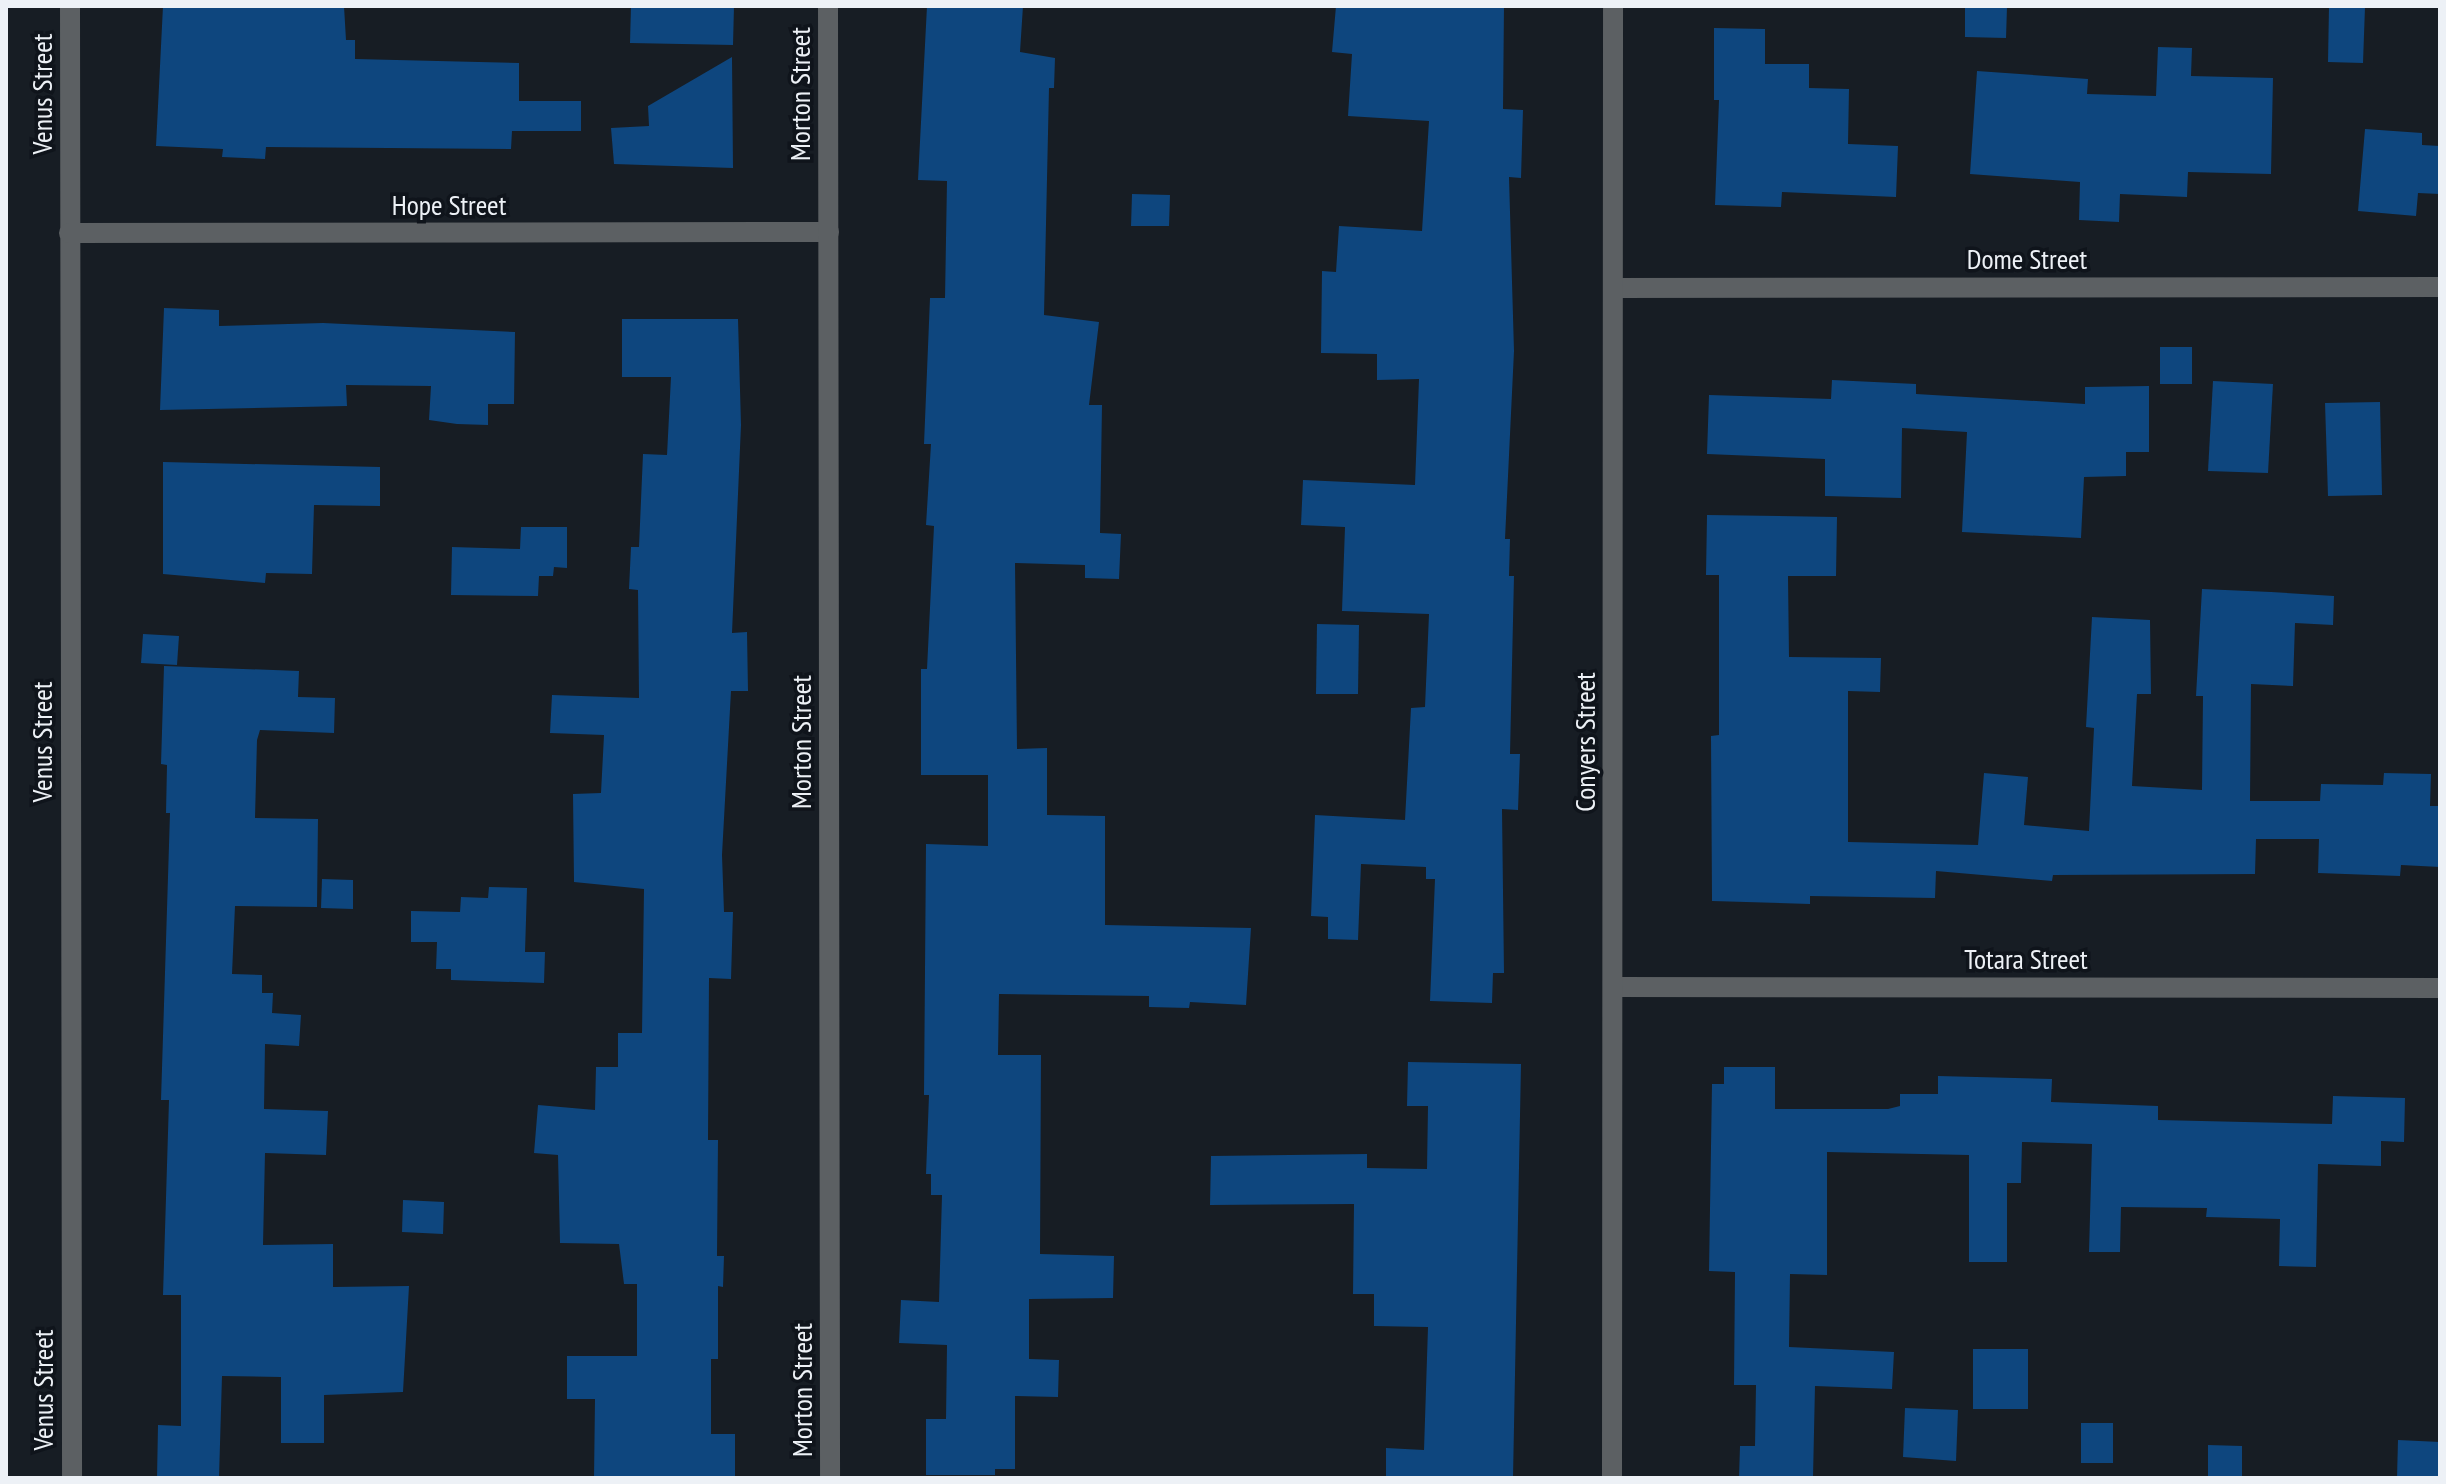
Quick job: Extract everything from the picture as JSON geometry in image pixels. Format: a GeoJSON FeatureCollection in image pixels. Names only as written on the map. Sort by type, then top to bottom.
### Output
{"type":"FeatureCollection","features":[{"type":"Feature","properties":{"kind":"street","name":"Venus Street"},"geometry":{"type":"LineString","coordinates":[[70,6],[72,1478]]}},
{"type":"Feature","properties":{"kind":"street","name":"Morton Street"},"geometry":{"type":"LineString","coordinates":[[828,6],[830,1478]]}},
{"type":"Feature","properties":{"kind":"street","name":"Conyers Street"},"geometry":{"type":"LineString","coordinates":[[1612,1478],[1613,6]]}},
{"type":"Feature","properties":{"kind":"street","name":"Hope Street"},"geometry":{"type":"LineString","coordinates":[[69,233],[829,232]]}},
{"type":"Feature","properties":{"kind":"street","name":"Dome Street"},"geometry":{"type":"LineString","coordinates":[[1613,288],[2440,287]]}},
{"type":"Feature","properties":{"kind":"street","name":"Totara Street"},"geometry":{"type":"LineString","coordinates":[[1613,987],[2440,988]]}},
{"type":"Feature","properties":{"kind":"building"},"geometry":{"type":"Polygon","coordinates":[[[163,6],[344,6],[346,40],[355,40],[355,59],[519,63],[519,101],[581,101],[581,131],[512,131],[511,149],[266,147],[265,159],[222,157],[223,149],[156,146],[163,6]]]}},
{"type":"Feature","properties":{"kind":"building"},"geometry":{"type":"Polygon","coordinates":[[[631,6],[734,6],[733,45],[630,43],[631,6]]]}},
{"type":"Feature","properties":{"kind":"building"},"geometry":{"type":"Polygon","coordinates":[[[927,6],[1023,6],[1020,52],[1055,58],[1054,88],[1049,88],[1044,315],[1099,322],[1089,405],[1102,405],[1100,533],[1121,534],[1119,579],[1085,578],[1085,565],[1015,563],[1017,749],[1047,748],[1047,815],[1105,816],[1105,925],[1251,928],[1246,1005],[1190,1002],[1189,1008],[1149,1007],[1149,996],[999,994],[998,1055],[1041,1055],[1040,1254],[1114,1256],[1113,1298],[1029,1299],[1029,1359],[1059,1360],[1058,1397],[1015,1396],[1015,1469],[995,1469],[995,1475],[926,1475],[926,1419],[946,1419],[947,1345],[899,1343],[901,1300],[939,1302],[942,1195],[931,1195],[931,1174],[926,1174],[929,1095],[924,1095],[926,844],[988,846],[988,775],[921,775],[921,669],[927,669],[934,526],[926,525],[931,444],[924,444],[930,298],[945,298],[947,181],[918,180],[927,6]]]}},
{"type":"Feature","properties":{"kind":"building"},"geometry":{"type":"Polygon","coordinates":[[[1336,6],[1504,6],[1503,109],[1523,110],[1521,178],[1509,177],[1514,351],[1505,539],[1510,539],[1509,576],[1514,576],[1510,754],[1520,754],[1518,810],[1502,809],[1504,973],[1493,973],[1492,1003],[1430,1001],[1435,879],[1426,879],[1426,867],[1361,864],[1358,940],[1328,939],[1328,917],[1311,916],[1315,815],[1405,820],[1411,708],[1425,707],[1429,614],[1342,611],[1345,527],[1301,525],[1303,480],[1415,485],[1419,379],[1377,380],[1377,354],[1321,353],[1322,271],[1336,272],[1339,226],[1422,231],[1429,121],[1348,116],[1352,54],[1332,52],[1336,6]]]}},
{"type":"Feature","properties":{"kind":"building"},"geometry":{"type":"Polygon","coordinates":[[[1965,6],[2007,6],[2006,38],[1965,37],[1965,6]]]}},
{"type":"Feature","properties":{"kind":"building"},"geometry":{"type":"Polygon","coordinates":[[[2329,6],[2365,7],[2363,63],[2328,62],[2329,6]]]}},
{"type":"Feature","properties":{"kind":"building"},"geometry":{"type":"Polygon","coordinates":[[[1714,28],[1765,29],[1765,64],[1809,64],[1809,88],[1849,89],[1848,144],[1898,146],[1896,197],[1782,192],[1781,207],[1715,205],[1719,100],[1714,100],[1714,28]]]}},
{"type":"Feature","properties":{"kind":"building"},"geometry":{"type":"Polygon","coordinates":[[[2158,47],[2192,48],[2191,76],[2273,78],[2271,174],[2188,172],[2187,197],[2120,194],[2119,222],[2079,220],[2080,182],[1970,174],[1977,71],[2088,79],[2087,94],[2156,96],[2158,47]]]}},
{"type":"Feature","properties":{"kind":"building"},"geometry":{"type":"Polygon","coordinates":[[[732,57],[733,168],[614,164],[611,128],[649,126],[648,106],[732,57]]]}},
{"type":"Feature","properties":{"kind":"building"},"geometry":{"type":"Polygon","coordinates":[[[2365,129],[2422,133],[2422,145],[2440,146],[2440,194],[2418,193],[2416,216],[2358,211],[2365,129]]]}},
{"type":"Feature","properties":{"kind":"building"},"geometry":{"type":"Polygon","coordinates":[[[1132,194],[1170,195],[1169,226],[1131,226],[1132,194]]]}},
{"type":"Feature","properties":{"kind":"building"},"geometry":{"type":"Polygon","coordinates":[[[164,308],[219,310],[219,326],[323,323],[515,332],[514,404],[488,404],[488,425],[457,424],[429,420],[431,386],[346,385],[347,406],[160,410],[164,308]]]}},
{"type":"Feature","properties":{"kind":"building"},"geometry":{"type":"Polygon","coordinates":[[[622,319],[738,319],[741,425],[732,633],[747,632],[748,691],[731,691],[722,855],[724,912],[733,912],[731,979],[709,978],[708,1140],[718,1140],[717,1256],[724,1256],[723,1287],[718,1286],[718,1359],[711,1359],[711,1434],[735,1434],[735,1478],[594,1478],[595,1399],[567,1399],[567,1356],[637,1356],[637,1284],[624,1284],[619,1244],[560,1243],[558,1155],[534,1153],[538,1105],[595,1110],[596,1067],[618,1067],[618,1033],[642,1033],[644,889],[574,882],[573,794],[601,793],[604,735],[550,733],[552,695],[639,698],[638,590],[629,589],[631,547],[639,547],[643,454],[667,455],[671,377],[622,377],[622,319]]]}},
{"type":"Feature","properties":{"kind":"building"},"geometry":{"type":"Polygon","coordinates":[[[2160,347],[2192,347],[2192,384],[2160,384],[2160,347]]]}},
{"type":"Feature","properties":{"kind":"building"},"geometry":{"type":"Polygon","coordinates":[[[1832,380],[1916,384],[1916,394],[2085,404],[2085,387],[2149,386],[2149,452],[2126,452],[2126,476],[2084,477],[2081,538],[1962,532],[1967,432],[1902,428],[1901,498],[1825,496],[1825,459],[1707,454],[1709,395],[1831,399],[1832,380]]]}},
{"type":"Feature","properties":{"kind":"building"},"geometry":{"type":"Polygon","coordinates":[[[2213,381],[2273,384],[2268,473],[2208,471],[2213,381]]]}},
{"type":"Feature","properties":{"kind":"building"},"geometry":{"type":"Polygon","coordinates":[[[2380,402],[2382,495],[2328,496],[2325,403],[2380,402]]]}},
{"type":"Feature","properties":{"kind":"building"},"geometry":{"type":"Polygon","coordinates":[[[163,462],[380,467],[380,506],[314,505],[312,574],[266,573],[265,583],[163,574],[163,462]]]}},
{"type":"Feature","properties":{"kind":"building"},"geometry":{"type":"Polygon","coordinates":[[[1707,515],[1837,517],[1836,576],[1788,576],[1789,657],[1881,658],[1880,692],[1848,691],[1848,842],[1978,845],[1984,773],[2028,777],[2024,825],[2089,831],[2094,728],[2086,727],[2092,617],[2150,620],[2151,694],[2137,694],[2132,786],[2202,790],[2203,696],[2196,696],[2202,589],[2334,596],[2333,625],[2295,623],[2293,686],[2251,684],[2250,801],[2320,801],[2321,784],[2383,785],[2384,773],[2431,774],[2430,806],[2440,806],[2440,867],[2401,865],[2400,876],[2318,873],[2319,839],[2256,839],[2255,874],[2053,875],[2052,881],[1936,871],[1935,898],[1810,896],[1810,904],[1712,901],[1711,736],[1719,735],[1719,575],[1706,575],[1707,515]]]}},
{"type":"Feature","properties":{"kind":"building"},"geometry":{"type":"Polygon","coordinates":[[[521,527],[567,527],[567,568],[554,567],[553,576],[539,576],[538,596],[451,595],[452,547],[520,549],[521,527]]]}},
{"type":"Feature","properties":{"kind":"building"},"geometry":{"type":"Polygon","coordinates":[[[1317,624],[1359,625],[1358,694],[1316,694],[1317,624]]]}},
{"type":"Feature","properties":{"kind":"building"},"geometry":{"type":"Polygon","coordinates":[[[143,634],[179,636],[177,665],[141,663],[143,634]]]}},
{"type":"Feature","properties":{"kind":"building"},"geometry":{"type":"Polygon","coordinates":[[[164,666],[299,671],[298,697],[335,698],[334,733],[260,730],[257,740],[255,818],[318,819],[317,907],[235,906],[232,974],[262,975],[262,993],[273,993],[272,1013],[301,1015],[299,1046],[265,1044],[264,1109],[328,1111],[326,1155],[265,1153],[263,1245],[333,1244],[333,1287],[409,1286],[403,1392],[324,1395],[324,1443],[281,1443],[281,1377],[222,1376],[219,1478],[157,1478],[158,1425],[181,1426],[181,1295],[163,1295],[169,1100],[161,1100],[170,813],[166,813],[167,765],[161,764],[164,666]]]}},
{"type":"Feature","properties":{"kind":"building"},"geometry":{"type":"Polygon","coordinates":[[[322,879],[353,880],[353,909],[321,908],[322,879]]]}},
{"type":"Feature","properties":{"kind":"building"},"geometry":{"type":"Polygon","coordinates":[[[489,887],[527,888],[525,952],[545,952],[544,983],[451,980],[451,969],[436,969],[437,942],[411,942],[411,911],[460,912],[461,897],[488,898],[489,887]]]}},
{"type":"Feature","properties":{"kind":"building"},"geometry":{"type":"Polygon","coordinates":[[[1408,1062],[1521,1064],[1513,1478],[1386,1478],[1386,1448],[1424,1450],[1428,1327],[1374,1326],[1374,1294],[1353,1294],[1354,1204],[1210,1205],[1211,1156],[1367,1154],[1367,1168],[1427,1169],[1428,1106],[1407,1106],[1408,1062]]]}},
{"type":"Feature","properties":{"kind":"building"},"geometry":{"type":"Polygon","coordinates":[[[1724,1067],[1775,1067],[1775,1109],[1888,1109],[1900,1106],[1900,1094],[1938,1094],[1938,1076],[2052,1079],[2051,1102],[2158,1106],[2158,1120],[2332,1124],[2333,1096],[2405,1098],[2404,1142],[2381,1141],[2381,1166],[2318,1164],[2316,1267],[2279,1266],[2280,1219],[2206,1217],[2207,1208],[2121,1207],[2120,1252],[2089,1252],[2092,1144],[2022,1142],[2021,1183],[2007,1183],[2007,1262],[1969,1262],[1969,1155],[1827,1152],[1827,1275],[1790,1274],[1789,1347],[1894,1352],[1892,1389],[1815,1386],[1813,1478],[1739,1478],[1740,1446],[1755,1446],[1756,1385],[1734,1385],[1735,1272],[1709,1271],[1712,1084],[1724,1084],[1724,1067]]]}},
{"type":"Feature","properties":{"kind":"building"},"geometry":{"type":"Polygon","coordinates":[[[403,1200],[444,1202],[443,1234],[402,1232],[403,1200]]]}},
{"type":"Feature","properties":{"kind":"building"},"geometry":{"type":"Polygon","coordinates":[[[1973,1349],[2028,1349],[2028,1409],[1973,1409],[1973,1349]]]}},
{"type":"Feature","properties":{"kind":"building"},"geometry":{"type":"Polygon","coordinates":[[[1905,1408],[1958,1410],[1956,1461],[1903,1457],[1905,1408]]]}},
{"type":"Feature","properties":{"kind":"building"},"geometry":{"type":"Polygon","coordinates":[[[2081,1423],[2113,1423],[2113,1463],[2081,1463],[2081,1423]]]}},
{"type":"Feature","properties":{"kind":"building"},"geometry":{"type":"Polygon","coordinates":[[[2398,1440],[2440,1442],[2440,1478],[2397,1478],[2398,1440]]]}},
{"type":"Feature","properties":{"kind":"building"},"geometry":{"type":"Polygon","coordinates":[[[2208,1445],[2242,1446],[2242,1478],[2208,1478],[2208,1445]]]}}]}
